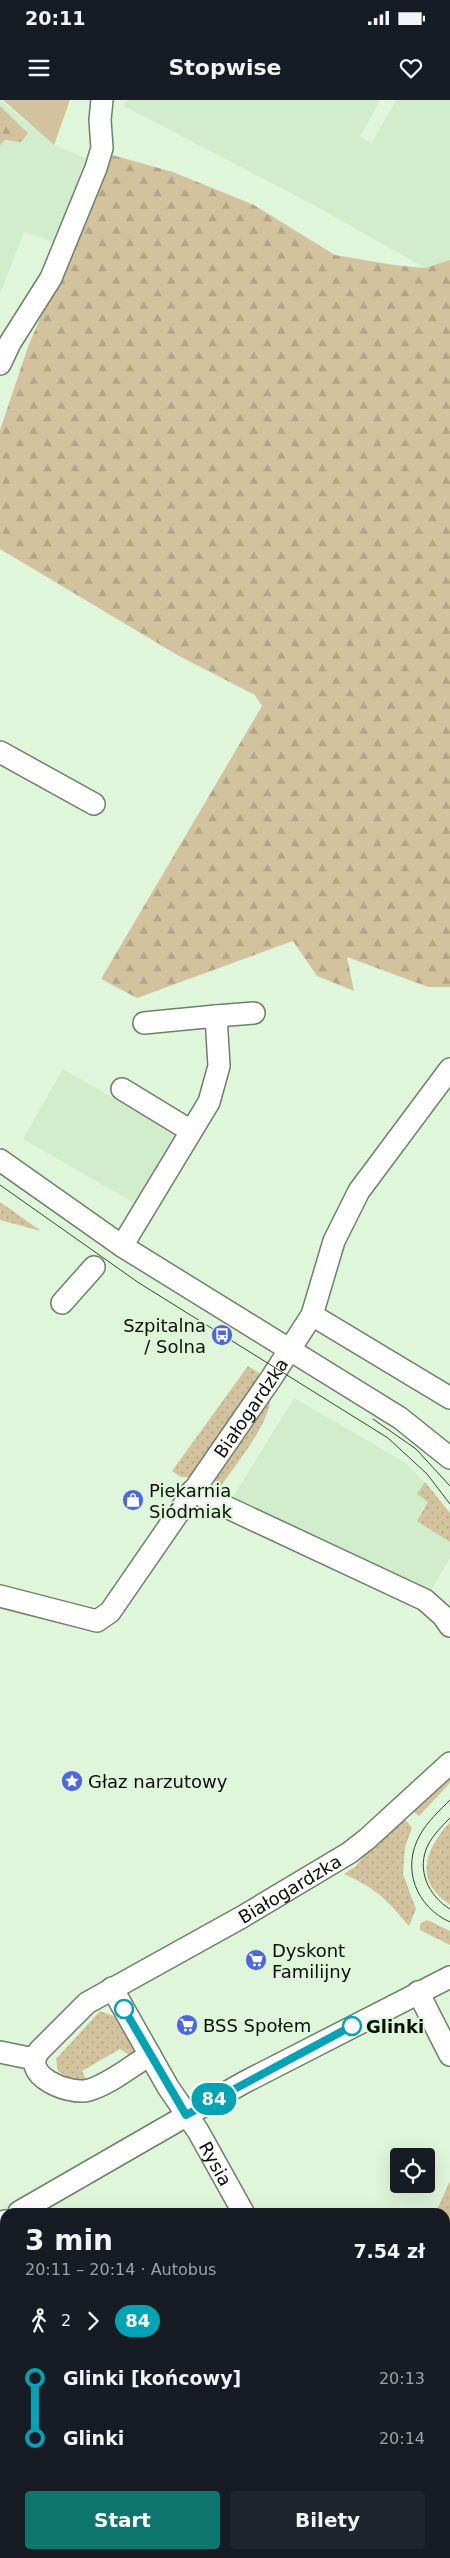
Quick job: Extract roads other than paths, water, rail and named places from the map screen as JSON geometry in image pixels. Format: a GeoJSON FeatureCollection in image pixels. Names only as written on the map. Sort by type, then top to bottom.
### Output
{"type":"FeatureCollection","features":[{"type":"Feature","properties":{"kind":"street"},"geometry":{"type":"LineString","coordinates":[[0,364],[10,343],[50,278],[96,168],[102,148],[100,120],[102,100]]}},
{"type":"Feature","properties":{"kind":"street"},"geometry":{"type":"LineString","coordinates":[[0,752],[94,804]]}},
{"type":"Feature","properties":{"kind":"street"},"geometry":{"type":"LineString","coordinates":[[144,1023],[254,1013]]}},
{"type":"Feature","properties":{"kind":"street"},"geometry":{"type":"LineString","coordinates":[[122,1246],[209,1102],[215,1087],[219,1066],[216,1016]]}},
{"type":"Feature","properties":{"kind":"street","name":"Białogardzka"},"geometry":{"type":"LineString","coordinates":[[0,1596],[97,1621],[104,1618],[119,1600],[290,1350],[312,1315],[334,1240],[359,1191],[450,1069]]}},
{"type":"Feature","properties":{"kind":"street"},"geometry":{"type":"LineString","coordinates":[[122,1089],[191,1131]]}},
{"type":"Feature","properties":{"kind":"street"},"geometry":{"type":"LineString","coordinates":[[0,1160],[122,1246],[400,1418],[450,1458]]}},
{"type":"Feature","properties":{"kind":"street"},"geometry":{"type":"LineString","coordinates":[[62,1303],[94,1267]]}},
{"type":"Feature","properties":{"kind":"street"},"geometry":{"type":"LineString","coordinates":[[312,1315],[450,1398]]}},
{"type":"Feature","properties":{"kind":"street"},"geometry":{"type":"LineString","coordinates":[[192,1491],[425,1600],[443,1616],[450,1626]]}},
{"type":"Feature","properties":{"kind":"street","name":"Białogardzka"},"geometry":{"type":"LineString","coordinates":[[34,2059],[40,2050],[83,2007],[112,1988],[250,1912],[349,1853],[367,1839],[450,1763]]}},
{"type":"Feature","properties":{"kind":"street"},"geometry":{"type":"LineString","coordinates":[[26,2208],[186,2115],[450,1976]]}},
{"type":"Feature","properties":{"kind":"street"},"geometry":{"type":"LineString","coordinates":[[112,1988],[186,2115]]}},
{"type":"Feature","properties":{"kind":"street"},"geometry":{"type":"LineString","coordinates":[[418,1992],[450,2055]]}},
{"type":"Feature","properties":{"kind":"street"},"geometry":{"type":"LineString","coordinates":[[0,2052],[34,2059],[33,2066],[38,2074],[68,2090],[77,2092],[92,2089],[150,2055]]}},
{"type":"Feature","properties":{"kind":"street","name":"Rysia"},"geometry":{"type":"LineString","coordinates":[[186,2115],[198,2131],[241,2208]]}},
{"type":"Feature","properties":{"kind":"tram line"},"geometry":{"type":"LineString","coordinates":[[0,1185],[139,1283],[388,1438],[427,1474],[450,1504]]}},
{"type":"Feature","properties":{"kind":"tram line"},"geometry":{"type":"LineString","coordinates":[[373,1419],[416,1449],[450,1486]]}},
{"type":"Feature","properties":{"kind":"tram line"},"geometry":{"type":"LineString","coordinates":[[450,1800],[423,1830],[414,1848],[412,1860],[412,1873],[421,1897],[428,1907],[450,1922]]}},
{"type":"Feature","properties":{"kind":"tram line"},"geometry":{"type":"LineString","coordinates":[[450,1818],[430,1841],[423,1863],[426,1881],[430,1889],[442,1904],[450,1909]]}},
{"type":"Feature","properties":{"kind":"place","name":"Szpitalna / Solna"},"geometry":{"type":"Point","coordinates":[222,1335]}},
{"type":"Feature","properties":{"kind":"place","name":"Piekarnia Siódmiak"},"geometry":{"type":"Point","coordinates":[133,1500]}},
{"type":"Feature","properties":{"kind":"place","name":"Głaz narzutowy"},"geometry":{"type":"Point","coordinates":[72,1781]}},
{"type":"Feature","properties":{"kind":"place","name":"Dyskont Familijny"},"geometry":{"type":"Point","coordinates":[256,1960]}},
{"type":"Feature","properties":{"kind":"place","name":"BSS Społem"},"geometry":{"type":"Point","coordinates":[187,2025]}},
{"type":"Feature","properties":{"kind":"place","name":"Glinki"},"geometry":{"type":"Point","coordinates":[352,2026]}}]}
